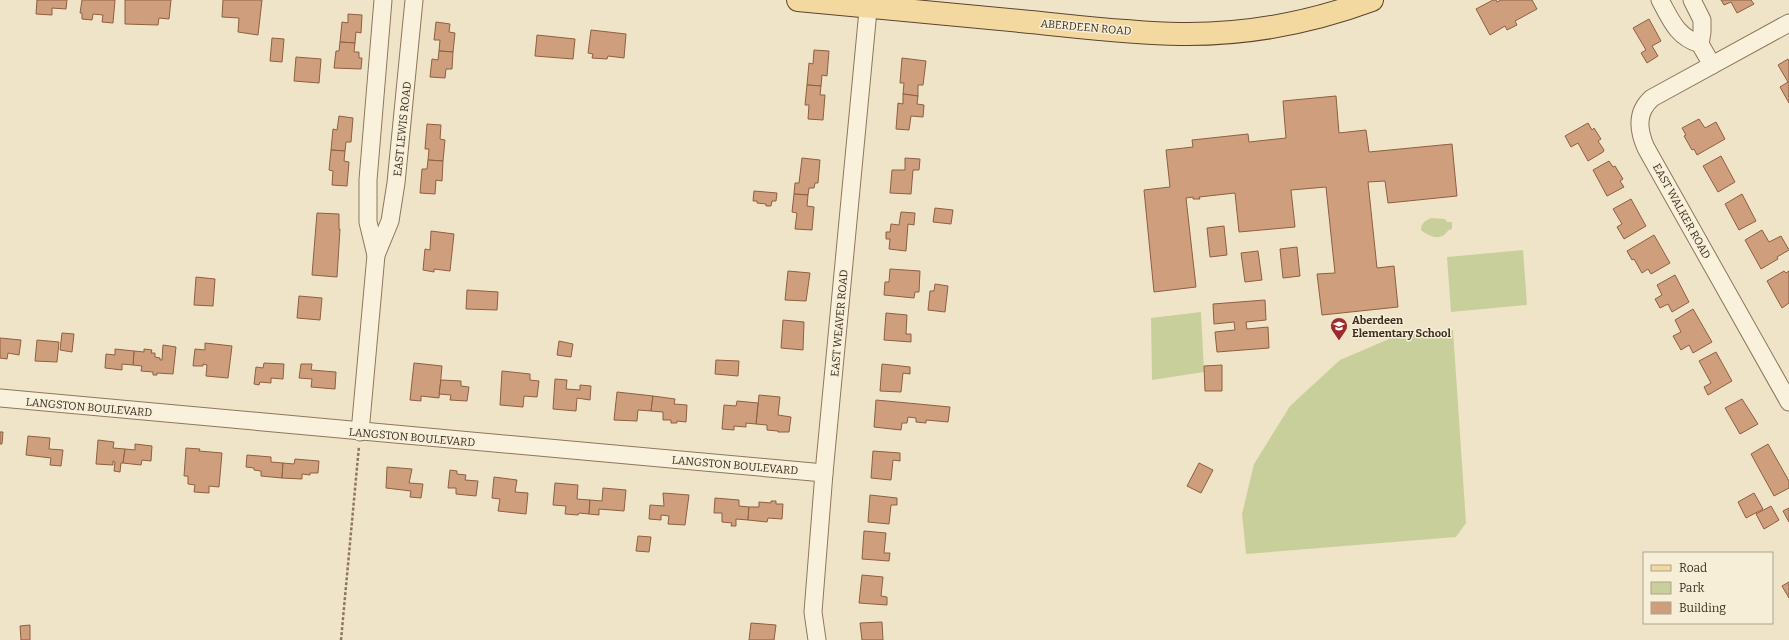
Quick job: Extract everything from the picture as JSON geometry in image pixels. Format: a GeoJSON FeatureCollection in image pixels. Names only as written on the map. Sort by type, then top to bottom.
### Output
{"type":"FeatureCollection","features":[{"type":"Feature","properties":{"kind":"main road","name":"ABERDEEN ROAD"},"geometry":{"type":"LineString","coordinates":[[798,0],[869,3],[1110,29],[1181,34],[1249,30],[1272,27],[1331,14],[1372,0]]}},
{"type":"Feature","properties":{"kind":"street","name":"EAST LEWIS ROAD"},"geometry":{"type":"LineString","coordinates":[[376,255],[368,222],[368,180],[383,0]]}},
{"type":"Feature","properties":{"kind":"street","name":"EAST LEWIS ROAD"},"geometry":{"type":"LineString","coordinates":[[360,432],[376,255],[390,221],[396,183],[414,0]]}},
{"type":"Feature","properties":{"kind":"street"},"geometry":{"type":"LineString","coordinates":[[1660,0],[1680,33],[1689,40],[1700,44]]}},
{"type":"Feature","properties":{"kind":"street"},"geometry":{"type":"LineString","coordinates":[[1692,0],[1702,20],[1700,44],[1712,65]]}},
{"type":"Feature","properties":{"kind":"street","name":"EAST WEAVER ROAD"},"geometry":{"type":"LineString","coordinates":[[817,640],[813,612],[824,474],[869,3]]}},
{"type":"Feature","properties":{"kind":"street","name":"EAST WALKER ROAD"},"geometry":{"type":"LineString","coordinates":[[1789,23],[1647,102],[1639,120],[1641,135],[1650,154],[1789,402]]}},
{"type":"Feature","properties":{"kind":"street","name":"LANGSTON BOULEVARD"},"geometry":{"type":"LineString","coordinates":[[0,398],[824,474]]}},
{"type":"Feature","properties":{"kind":"path"},"geometry":{"type":"LineString","coordinates":[[341,640],[360,432]]}},
{"type":"Feature","properties":{"kind":"green space"},"geometry":{"type":"Polygon","coordinates":[[[1431,218],[1445,219],[1447,222],[1452,222],[1452,229],[1444,235],[1438,237],[1426,234],[1421,230],[1422,226],[1425,221],[1431,218]]]}},
{"type":"Feature","properties":{"kind":"green space"},"geometry":{"type":"Polygon","coordinates":[[[1523,250],[1527,305],[1451,312],[1447,257],[1523,250]]]}},
{"type":"Feature","properties":{"kind":"green space"},"geometry":{"type":"Polygon","coordinates":[[[1201,312],[1204,372],[1152,380],[1151,318],[1201,312]]]}},
{"type":"Feature","properties":{"kind":"green space"},"geometry":{"type":"Polygon","coordinates":[[[1453,330],[1466,523],[1456,537],[1246,554],[1242,514],[1254,464],[1290,406],[1340,360],[1396,336],[1453,330]]]}},
{"type":"Feature","properties":{"kind":"building"},"geometry":{"type":"Polygon","coordinates":[[[37,0],[67,0],[66,9],[52,8],[52,15],[36,14],[37,0]]]}},
{"type":"Feature","properties":{"kind":"building"},"geometry":{"type":"Polygon","coordinates":[[[82,0],[115,0],[113,23],[102,22],[103,15],[93,14],[92,20],[82,19],[82,13],[80,13],[82,0]]]}},
{"type":"Feature","properties":{"kind":"building"},"geometry":{"type":"Polygon","coordinates":[[[125,0],[171,0],[169,19],[159,18],[158,25],[125,24],[125,0]]]}},
{"type":"Feature","properties":{"kind":"building"},"geometry":{"type":"Polygon","coordinates":[[[223,0],[262,0],[258,35],[238,32],[239,18],[222,17],[223,0]]]}},
{"type":"Feature","properties":{"kind":"building"},"geometry":{"type":"Polygon","coordinates":[[[1493,0],[1496,0],[1497,2],[1501,0],[1532,0],[1537,9],[1515,21],[1517,25],[1507,30],[1505,26],[1490,35],[1476,9],[1493,0]]]}},
{"type":"Feature","properties":{"kind":"building"},"geometry":{"type":"Polygon","coordinates":[[[1721,0],[1751,0],[1754,4],[1737,13],[1731,2],[1724,5],[1721,0]]]}},
{"type":"Feature","properties":{"kind":"building"},"geometry":{"type":"Polygon","coordinates":[[[348,14],[362,15],[361,33],[356,32],[355,43],[340,42],[342,22],[348,23],[348,14]]]}},
{"type":"Feature","properties":{"kind":"building"},"geometry":{"type":"Polygon","coordinates":[[[1649,19],[1661,41],[1652,46],[1658,56],[1647,63],[1641,53],[1646,50],[1633,28],[1649,19]]]}},
{"type":"Feature","properties":{"kind":"building"},"geometry":{"type":"Polygon","coordinates":[[[436,22],[450,24],[449,32],[455,33],[453,52],[439,51],[440,40],[434,40],[436,22]]]}},
{"type":"Feature","properties":{"kind":"building"},"geometry":{"type":"Polygon","coordinates":[[[591,30],[626,34],[624,58],[608,56],[607,59],[592,58],[593,54],[588,53],[591,30]]]}},
{"type":"Feature","properties":{"kind":"building"},"geometry":{"type":"Polygon","coordinates":[[[537,35],[575,39],[573,59],[535,56],[537,35]]]}},
{"type":"Feature","properties":{"kind":"building"},"geometry":{"type":"Polygon","coordinates":[[[272,38],[284,39],[282,62],[270,61],[272,38]]]}},
{"type":"Feature","properties":{"kind":"building"},"geometry":{"type":"Polygon","coordinates":[[[340,42],[355,43],[354,52],[359,52],[359,58],[362,58],[361,69],[334,68],[336,51],[339,51],[340,42]]]}},
{"type":"Feature","properties":{"kind":"building"},"geometry":{"type":"Polygon","coordinates":[[[814,50],[829,51],[827,76],[822,75],[821,86],[807,85],[809,63],[813,64],[814,50]]]}},
{"type":"Feature","properties":{"kind":"building"},"geometry":{"type":"Polygon","coordinates":[[[439,51],[453,52],[452,69],[446,69],[445,78],[430,77],[432,59],[438,60],[439,51]]]}},
{"type":"Feature","properties":{"kind":"building"},"geometry":{"type":"Polygon","coordinates":[[[296,57],[321,59],[319,83],[294,81],[296,57]]]}},
{"type":"Feature","properties":{"kind":"building"},"geometry":{"type":"Polygon","coordinates":[[[902,58],[926,61],[923,85],[918,85],[918,96],[903,94],[904,83],[900,83],[902,58]]]}},
{"type":"Feature","properties":{"kind":"building"},"geometry":{"type":"Polygon","coordinates":[[[1788,59],[1789,103],[1780,87],[1788,82],[1778,65],[1788,59]]]}},
{"type":"Feature","properties":{"kind":"building"},"geometry":{"type":"Polygon","coordinates":[[[807,85],[821,86],[820,95],[825,95],[823,120],[808,119],[809,105],[805,105],[807,85]]]}},
{"type":"Feature","properties":{"kind":"building"},"geometry":{"type":"Polygon","coordinates":[[[903,94],[918,96],[917,104],[924,105],[923,117],[911,116],[909,130],[896,129],[898,103],[903,104],[903,94]]]}},
{"type":"Feature","properties":{"kind":"building","name":"Aberdeen Elementary School"},"geometry":{"type":"Polygon","coordinates":[[[1336,96],[1339,133],[1366,130],[1369,152],[1452,144],[1457,196],[1388,203],[1385,181],[1368,182],[1377,268],[1394,266],[1398,307],[1322,315],[1317,274],[1335,273],[1326,187],[1291,190],[1295,227],[1239,232],[1235,193],[1199,197],[1200,199],[1193,199],[1193,197],[1186,198],[1196,287],[1154,292],[1144,190],[1170,187],[1166,150],[1193,147],[1192,140],[1248,134],[1249,142],[1286,138],[1283,101],[1336,96]]]}},
{"type":"Feature","properties":{"kind":"building"},"geometry":{"type":"Polygon","coordinates":[[[339,116],[353,118],[351,142],[346,142],[345,151],[331,150],[333,129],[337,130],[339,116]]]}},
{"type":"Feature","properties":{"kind":"building"},"geometry":{"type":"Polygon","coordinates":[[[1699,119],[1705,128],[1716,122],[1725,139],[1697,155],[1694,149],[1692,150],[1684,136],[1686,135],[1682,128],[1699,119]]]}},
{"type":"Feature","properties":{"kind":"building"},"geometry":{"type":"Polygon","coordinates":[[[1588,123],[1592,130],[1594,128],[1601,139],[1598,141],[1604,150],[1588,161],[1578,143],[1571,147],[1565,136],[1588,123]]]}},
{"type":"Feature","properties":{"kind":"building"},"geometry":{"type":"Polygon","coordinates":[[[427,124],[441,125],[440,139],[445,140],[443,161],[428,160],[429,149],[425,149],[427,124]]]}},
{"type":"Feature","properties":{"kind":"building"},"geometry":{"type":"Polygon","coordinates":[[[331,150],[345,151],[344,161],[349,162],[347,186],[332,185],[333,171],[329,170],[331,150]]]}},
{"type":"Feature","properties":{"kind":"building"},"geometry":{"type":"Polygon","coordinates":[[[1721,156],[1735,182],[1718,192],[1703,166],[1721,156]]]}},
{"type":"Feature","properties":{"kind":"building"},"geometry":{"type":"Polygon","coordinates":[[[802,158],[820,160],[818,183],[815,183],[814,188],[809,188],[808,195],[794,194],[795,183],[799,183],[802,158]]]}},
{"type":"Feature","properties":{"kind":"building"},"geometry":{"type":"Polygon","coordinates":[[[905,158],[920,159],[919,170],[913,170],[911,194],[890,193],[892,170],[905,170],[905,158]]]}},
{"type":"Feature","properties":{"kind":"building"},"geometry":{"type":"Polygon","coordinates":[[[428,160],[443,161],[442,181],[436,180],[435,194],[420,193],[422,169],[427,169],[428,160]]]}},
{"type":"Feature","properties":{"kind":"building"},"geometry":{"type":"Polygon","coordinates":[[[1609,161],[1613,167],[1615,166],[1623,179],[1620,181],[1624,187],[1607,196],[1593,170],[1609,161]]]}},
{"type":"Feature","properties":{"kind":"building"},"geometry":{"type":"Polygon","coordinates":[[[754,191],[777,193],[776,201],[772,201],[771,206],[757,203],[757,201],[753,201],[754,191]]]}},
{"type":"Feature","properties":{"kind":"building"},"geometry":{"type":"Polygon","coordinates":[[[794,194],[808,195],[807,206],[814,207],[812,230],[795,229],[797,213],[792,212],[794,194]]]}},
{"type":"Feature","properties":{"kind":"building"},"geometry":{"type":"Polygon","coordinates":[[[1742,194],[1756,221],[1739,230],[1725,204],[1742,194]]]}},
{"type":"Feature","properties":{"kind":"building"},"geometry":{"type":"Polygon","coordinates":[[[1631,199],[1646,226],[1624,239],[1617,227],[1622,224],[1613,209],[1631,199]]]}},
{"type":"Feature","properties":{"kind":"building"},"geometry":{"type":"Polygon","coordinates":[[[935,208],[953,210],[951,224],[933,222],[935,208]]]}},
{"type":"Feature","properties":{"kind":"building"},"geometry":{"type":"Polygon","coordinates":[[[901,212],[915,213],[914,225],[908,224],[906,251],[889,249],[890,239],[886,239],[886,232],[890,232],[891,224],[899,225],[901,212]]]}},
{"type":"Feature","properties":{"kind":"building"},"geometry":{"type":"Polygon","coordinates":[[[317,213],[339,214],[340,229],[337,277],[312,275],[317,213]]]}},
{"type":"Feature","properties":{"kind":"building"},"geometry":{"type":"Polygon","coordinates":[[[1224,226],[1227,255],[1210,257],[1207,228],[1224,226]]]}},
{"type":"Feature","properties":{"kind":"building"},"geometry":{"type":"Polygon","coordinates":[[[1762,230],[1769,242],[1781,236],[1789,250],[1777,257],[1778,259],[1761,269],[1745,240],[1762,230]]]}},
{"type":"Feature","properties":{"kind":"building"},"geometry":{"type":"Polygon","coordinates":[[[431,231],[454,234],[450,271],[434,269],[434,272],[423,270],[425,249],[430,250],[431,231]]]}},
{"type":"Feature","properties":{"kind":"building"},"geometry":{"type":"Polygon","coordinates":[[[1654,235],[1670,263],[1651,274],[1648,269],[1642,273],[1634,259],[1632,260],[1627,251],[1654,235]]]}},
{"type":"Feature","properties":{"kind":"building"},"geometry":{"type":"Polygon","coordinates":[[[1297,247],[1300,276],[1283,278],[1280,249],[1297,247]]]}},
{"type":"Feature","properties":{"kind":"building"},"geometry":{"type":"Polygon","coordinates":[[[1258,251],[1262,280],[1245,282],[1241,253],[1258,251]]]}},
{"type":"Feature","properties":{"kind":"building"},"geometry":{"type":"Polygon","coordinates":[[[890,269],[920,271],[919,292],[915,292],[914,298],[884,295],[885,282],[889,282],[890,269]]]}},
{"type":"Feature","properties":{"kind":"building"},"geometry":{"type":"Polygon","coordinates":[[[788,271],[810,273],[806,301],[785,300],[788,271]]]}},
{"type":"Feature","properties":{"kind":"building"},"geometry":{"type":"Polygon","coordinates":[[[1784,271],[1786,273],[1789,271],[1789,303],[1782,308],[1767,281],[1784,271]]]}},
{"type":"Feature","properties":{"kind":"building"},"geometry":{"type":"Polygon","coordinates":[[[1675,275],[1689,302],[1672,312],[1668,304],[1660,308],[1655,299],[1662,295],[1657,285],[1675,275]]]}},
{"type":"Feature","properties":{"kind":"building"},"geometry":{"type":"Polygon","coordinates":[[[196,277],[215,279],[213,306],[194,305],[196,277]]]}},
{"type":"Feature","properties":{"kind":"building"},"geometry":{"type":"Polygon","coordinates":[[[935,284],[948,286],[945,312],[928,310],[930,291],[934,291],[935,284]]]}},
{"type":"Feature","properties":{"kind":"building"},"geometry":{"type":"Polygon","coordinates":[[[467,290],[498,292],[497,310],[466,309],[467,290]]]}},
{"type":"Feature","properties":{"kind":"building"},"geometry":{"type":"Polygon","coordinates":[[[299,296],[322,298],[320,320],[297,318],[299,296]]]}},
{"type":"Feature","properties":{"kind":"building"},"geometry":{"type":"Polygon","coordinates":[[[1265,300],[1266,320],[1246,322],[1247,329],[1268,327],[1269,348],[1217,352],[1215,332],[1235,330],[1234,322],[1214,324],[1213,304],[1265,300]]]}},
{"type":"Feature","properties":{"kind":"building"},"geometry":{"type":"Polygon","coordinates":[[[1693,309],[1712,342],[1693,353],[1689,345],[1681,350],[1673,336],[1681,332],[1675,320],[1693,309]]]}},
{"type":"Feature","properties":{"kind":"building"},"geometry":{"type":"Polygon","coordinates":[[[886,313],[907,315],[906,334],[911,334],[911,342],[884,340],[886,313]]]}},
{"type":"Feature","properties":{"kind":"building"},"geometry":{"type":"Polygon","coordinates":[[[783,320],[804,322],[803,350],[781,348],[783,320]]]}},
{"type":"Feature","properties":{"kind":"building"},"geometry":{"type":"Polygon","coordinates":[[[62,333],[74,334],[72,352],[60,350],[62,333]]]}},
{"type":"Feature","properties":{"kind":"building"},"geometry":{"type":"Polygon","coordinates":[[[0,338],[21,340],[19,355],[8,353],[7,359],[0,358],[0,338]]]}},
{"type":"Feature","properties":{"kind":"building"},"geometry":{"type":"Polygon","coordinates":[[[37,340],[59,342],[57,362],[35,361],[37,340]]]}},
{"type":"Feature","properties":{"kind":"building"},"geometry":{"type":"Polygon","coordinates":[[[559,341],[573,344],[571,357],[557,355],[559,341]]]}},
{"type":"Feature","properties":{"kind":"building"},"geometry":{"type":"Polygon","coordinates":[[[205,343],[232,346],[228,378],[206,376],[207,365],[203,364],[203,366],[193,366],[195,349],[205,350],[205,343]]]}},
{"type":"Feature","properties":{"kind":"building"},"geometry":{"type":"Polygon","coordinates":[[[163,345],[176,347],[173,374],[157,373],[157,375],[153,375],[153,372],[141,371],[142,366],[133,365],[134,351],[144,352],[144,349],[152,350],[151,353],[155,353],[155,357],[162,360],[163,345]]]}},
{"type":"Feature","properties":{"kind":"building"},"geometry":{"type":"Polygon","coordinates":[[[115,349],[134,351],[133,365],[122,364],[122,370],[105,368],[106,354],[115,355],[115,349]]]}},
{"type":"Feature","properties":{"kind":"building"},"geometry":{"type":"Polygon","coordinates":[[[1716,352],[1732,381],[1708,395],[1704,387],[1711,383],[1699,361],[1716,352]]]}},
{"type":"Feature","properties":{"kind":"building"},"geometry":{"type":"Polygon","coordinates":[[[716,360],[739,361],[738,376],[715,374],[716,360]]]}},
{"type":"Feature","properties":{"kind":"building"},"geometry":{"type":"Polygon","coordinates":[[[264,363],[284,364],[283,379],[271,378],[271,383],[260,382],[259,385],[254,384],[256,367],[263,368],[264,363]]]}},
{"type":"Feature","properties":{"kind":"building"},"geometry":{"type":"Polygon","coordinates":[[[414,363],[442,366],[439,398],[421,396],[421,401],[410,400],[414,363]]]}},
{"type":"Feature","properties":{"kind":"building"},"geometry":{"type":"Polygon","coordinates":[[[301,364],[312,364],[311,370],[336,372],[335,389],[311,387],[312,379],[299,378],[301,364]]]}},
{"type":"Feature","properties":{"kind":"building"},"geometry":{"type":"Polygon","coordinates":[[[882,364],[910,367],[910,374],[903,373],[901,392],[880,391],[882,364]]]}},
{"type":"Feature","properties":{"kind":"building"},"geometry":{"type":"Polygon","coordinates":[[[1222,365],[1222,391],[1205,391],[1204,366],[1222,365]]]}},
{"type":"Feature","properties":{"kind":"building"},"geometry":{"type":"Polygon","coordinates":[[[502,371],[530,374],[530,380],[539,381],[537,397],[524,396],[523,407],[500,405],[502,371]]]}},
{"type":"Feature","properties":{"kind":"building"},"geometry":{"type":"Polygon","coordinates":[[[555,379],[567,380],[566,389],[580,390],[580,385],[591,386],[590,400],[577,398],[576,411],[553,409],[555,379]]]}},
{"type":"Feature","properties":{"kind":"building"},"geometry":{"type":"Polygon","coordinates":[[[441,380],[461,381],[461,386],[469,387],[467,401],[450,400],[451,395],[439,394],[441,380]]]}},
{"type":"Feature","properties":{"kind":"building"},"geometry":{"type":"Polygon","coordinates":[[[617,392],[653,396],[651,411],[638,410],[637,421],[614,420],[617,392]]]}},
{"type":"Feature","properties":{"kind":"building"},"geometry":{"type":"Polygon","coordinates":[[[759,395],[780,397],[778,415],[791,417],[789,432],[767,430],[767,425],[756,424],[759,395]]]}},
{"type":"Feature","properties":{"kind":"building"},"geometry":{"type":"Polygon","coordinates":[[[653,396],[675,399],[674,404],[687,405],[686,422],[677,421],[677,423],[671,423],[671,420],[663,420],[663,412],[651,411],[653,396]]]}},
{"type":"Feature","properties":{"kind":"building"},"geometry":{"type":"Polygon","coordinates":[[[1742,399],[1758,424],[1740,434],[1725,408],[1742,399]]]}},
{"type":"Feature","properties":{"kind":"building"},"geometry":{"type":"Polygon","coordinates":[[[876,400],[950,407],[948,422],[926,420],[926,423],[916,422],[916,418],[908,417],[907,423],[902,423],[901,430],[874,427],[876,400]]]}},
{"type":"Feature","properties":{"kind":"building"},"geometry":{"type":"Polygon","coordinates":[[[737,401],[758,403],[756,424],[746,423],[746,427],[734,426],[734,430],[722,429],[724,405],[736,406],[737,401]]]}},
{"type":"Feature","properties":{"kind":"building"},"geometry":{"type":"Polygon","coordinates":[[[0,432],[3,432],[2,444],[0,444],[0,432]]]}},
{"type":"Feature","properties":{"kind":"building"},"geometry":{"type":"Polygon","coordinates":[[[28,436],[50,438],[49,449],[63,450],[61,466],[50,465],[51,458],[26,455],[28,436]]]}},
{"type":"Feature","properties":{"kind":"building"},"geometry":{"type":"Polygon","coordinates":[[[98,440],[114,442],[113,448],[125,449],[120,472],[114,471],[115,462],[113,461],[113,465],[96,464],[98,440]]]}},
{"type":"Feature","properties":{"kind":"building"},"geometry":{"type":"Polygon","coordinates":[[[135,444],[152,446],[151,461],[142,460],[141,465],[123,463],[125,449],[135,450],[135,444]]]}},
{"type":"Feature","properties":{"kind":"building"},"geometry":{"type":"Polygon","coordinates":[[[1768,444],[1789,481],[1789,488],[1774,496],[1751,454],[1768,444]]]}},
{"type":"Feature","properties":{"kind":"building"},"geometry":{"type":"Polygon","coordinates":[[[186,448],[222,453],[219,487],[209,486],[209,493],[194,492],[195,485],[188,484],[188,476],[184,476],[186,448]]]}},
{"type":"Feature","properties":{"kind":"building"},"geometry":{"type":"Polygon","coordinates":[[[873,451],[900,453],[900,461],[893,460],[891,480],[871,478],[873,451]]]}},
{"type":"Feature","properties":{"kind":"building"},"geometry":{"type":"Polygon","coordinates":[[[247,455],[271,457],[271,462],[283,463],[282,478],[261,476],[261,471],[246,467],[247,455]]]}},
{"type":"Feature","properties":{"kind":"building"},"geometry":{"type":"Polygon","coordinates":[[[295,459],[319,461],[318,473],[310,473],[310,475],[302,474],[302,479],[282,478],[283,463],[294,464],[295,459]]]}},
{"type":"Feature","properties":{"kind":"building"},"geometry":{"type":"Polygon","coordinates":[[[1199,463],[1213,470],[1201,493],[1187,486],[1199,463]]]}},
{"type":"Feature","properties":{"kind":"building"},"geometry":{"type":"Polygon","coordinates":[[[387,467],[412,469],[409,483],[423,484],[421,498],[410,497],[411,491],[386,488],[387,467]]]}},
{"type":"Feature","properties":{"kind":"building"},"geometry":{"type":"Polygon","coordinates":[[[450,470],[457,471],[457,474],[466,475],[465,480],[478,481],[476,496],[456,494],[456,488],[448,488],[450,470]]]}},
{"type":"Feature","properties":{"kind":"building"},"geometry":{"type":"Polygon","coordinates":[[[494,477],[517,480],[515,492],[528,493],[526,514],[498,511],[500,499],[492,498],[494,477]]]}},
{"type":"Feature","properties":{"kind":"building"},"geometry":{"type":"Polygon","coordinates":[[[555,483],[578,485],[577,499],[590,500],[589,514],[565,514],[566,506],[553,505],[555,483]]]}},
{"type":"Feature","properties":{"kind":"building"},"geometry":{"type":"Polygon","coordinates":[[[603,488],[626,490],[624,511],[599,509],[599,515],[589,514],[590,500],[602,501],[603,488]]]}},
{"type":"Feature","properties":{"kind":"building"},"geometry":{"type":"Polygon","coordinates":[[[663,493],[689,495],[685,525],[668,524],[669,516],[661,515],[661,520],[649,519],[650,505],[664,506],[663,493]]]}},
{"type":"Feature","properties":{"kind":"building"},"geometry":{"type":"Polygon","coordinates":[[[1754,493],[1763,509],[1746,518],[1738,502],[1754,493]]]}},
{"type":"Feature","properties":{"kind":"building"},"geometry":{"type":"Polygon","coordinates":[[[870,495],[897,498],[897,505],[891,505],[889,524],[868,522],[870,495]]]}},
{"type":"Feature","properties":{"kind":"building"},"geometry":{"type":"Polygon","coordinates":[[[715,498],[739,500],[739,506],[749,507],[748,520],[736,519],[736,526],[731,526],[732,523],[722,522],[722,513],[714,513],[715,498]]]}},
{"type":"Feature","properties":{"kind":"building"},"geometry":{"type":"Polygon","coordinates":[[[771,501],[776,501],[776,504],[783,504],[782,519],[768,518],[767,522],[748,520],[749,507],[759,507],[759,502],[771,503],[771,501]]]}},
{"type":"Feature","properties":{"kind":"building"},"geometry":{"type":"Polygon","coordinates":[[[1771,506],[1779,520],[1764,529],[1756,514],[1771,506]]]}},
{"type":"Feature","properties":{"kind":"building"},"geometry":{"type":"Polygon","coordinates":[[[1789,508],[1789,522],[1783,511],[1789,508]]]}},
{"type":"Feature","properties":{"kind":"building"},"geometry":{"type":"Polygon","coordinates":[[[864,531],[886,533],[884,553],[890,553],[889,561],[862,559],[864,531]]]}},
{"type":"Feature","properties":{"kind":"building"},"geometry":{"type":"Polygon","coordinates":[[[638,536],[651,537],[649,552],[636,551],[638,536]]]}},
{"type":"Feature","properties":{"kind":"building"},"geometry":{"type":"Polygon","coordinates":[[[862,575],[883,577],[881,596],[887,597],[887,605],[859,603],[862,575]]]}},
{"type":"Feature","properties":{"kind":"building"},"geometry":{"type":"Polygon","coordinates":[[[1789,582],[1789,598],[1782,586],[1789,582]]]}},
{"type":"Feature","properties":{"kind":"building"},"geometry":{"type":"Polygon","coordinates":[[[882,622],[883,640],[862,640],[860,623],[882,622]]]}},
{"type":"Feature","properties":{"kind":"building"},"geometry":{"type":"Polygon","coordinates":[[[751,623],[776,625],[774,640],[749,640],[751,623]]]}},
{"type":"Feature","properties":{"kind":"building"},"geometry":{"type":"Polygon","coordinates":[[[30,625],[30,640],[21,640],[20,626],[30,625]]]}},
{"type":"Feature","properties":{"kind":"place","name":"Aberdeen Elementary School"},"geometry":{"type":"Point","coordinates":[1339,341]}}]}
